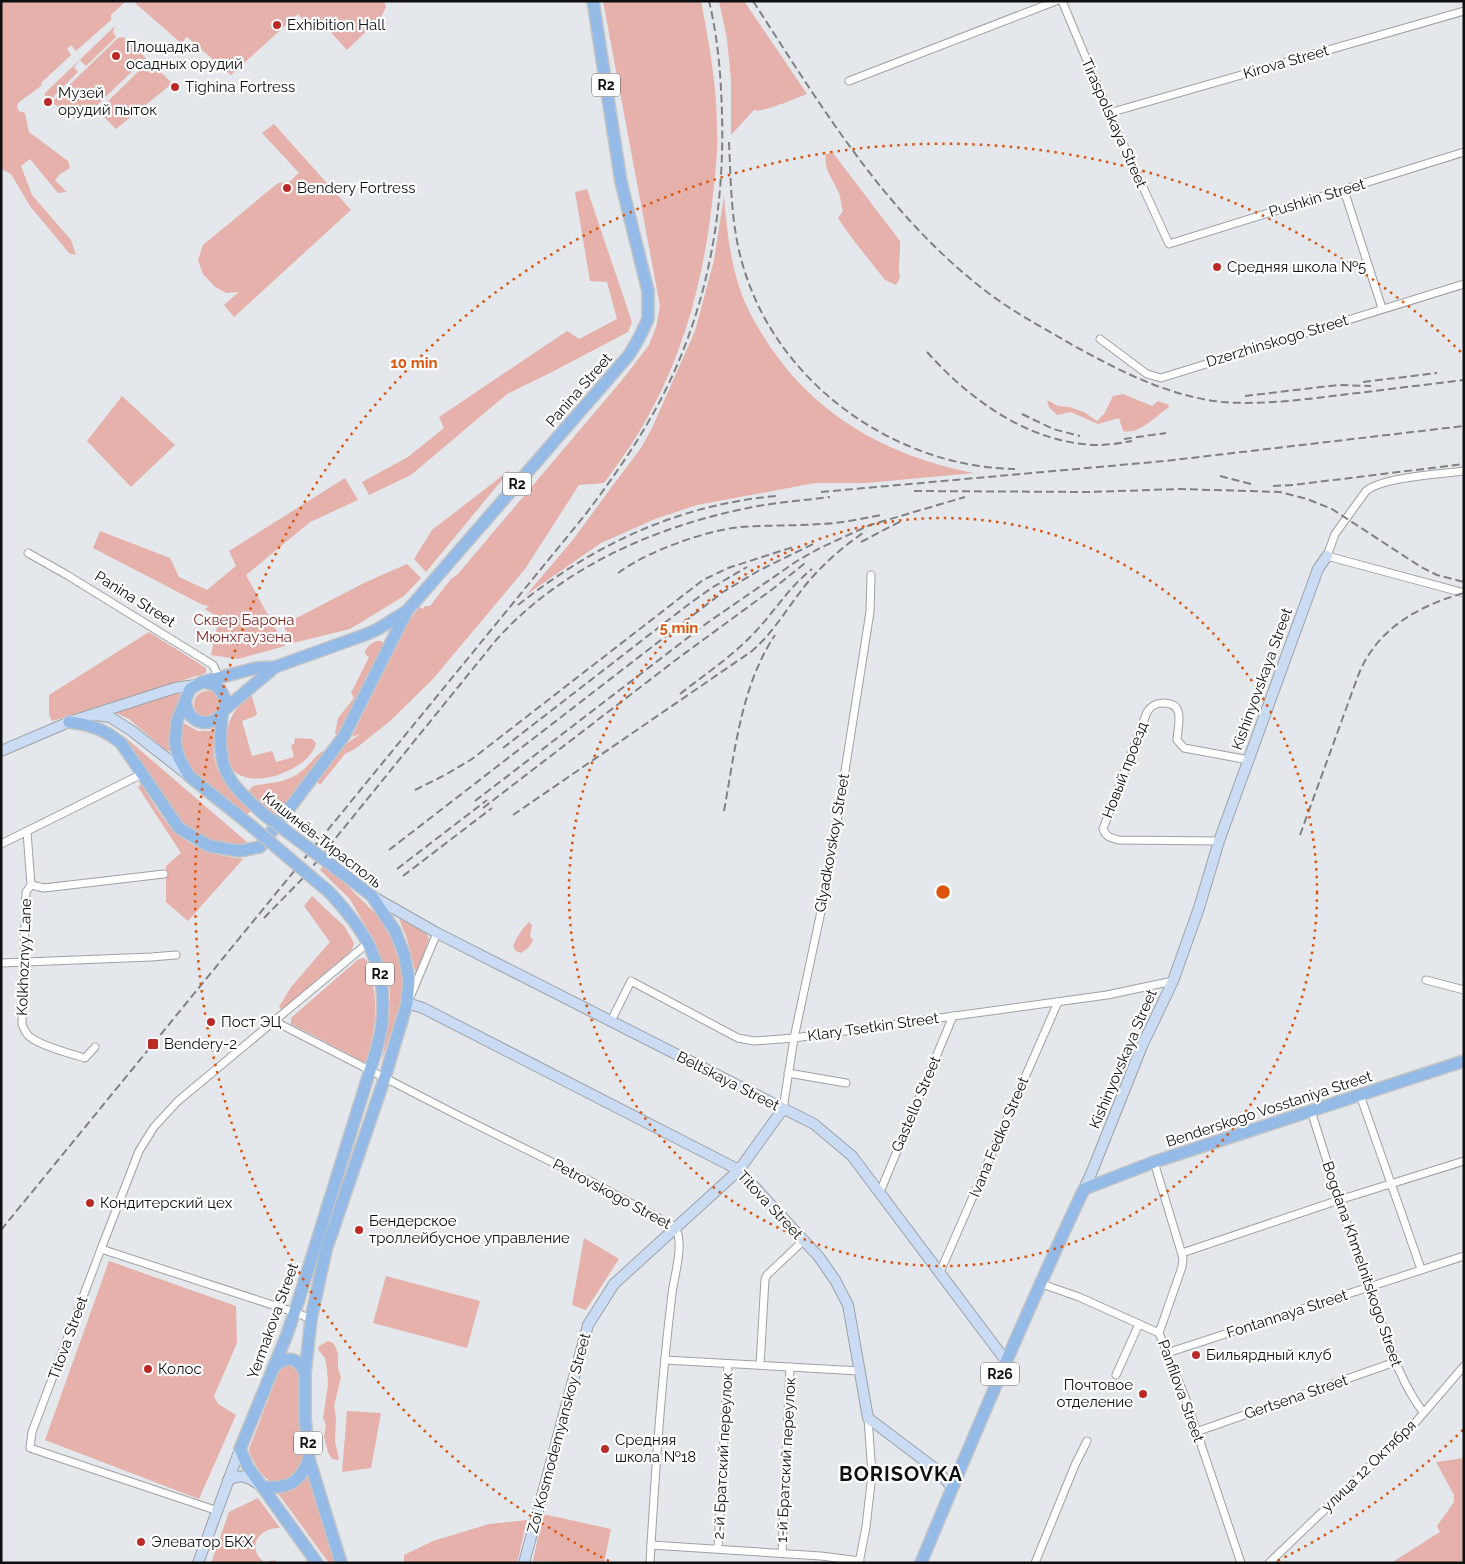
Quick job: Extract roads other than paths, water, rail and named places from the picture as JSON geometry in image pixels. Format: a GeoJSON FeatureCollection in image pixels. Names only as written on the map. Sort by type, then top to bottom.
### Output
{"type":"FeatureCollection","features":[{"type":"Feature","properties":{"kind":"main road","name":"Panina Street"},"geometry":{"type":"LineString","coordinates":[[274,667],[367,634],[407,611],[629,356],[639,338],[648,319],[648,291],[621,182],[593,1]]}},
{"type":"Feature","properties":{"kind":"main road"},"geometry":{"type":"LineString","coordinates":[[69,722],[92,725],[108,733],[121,743],[179,828],[208,846],[239,851],[260,847],[344,736],[407,611]]}},
{"type":"Feature","properties":{"kind":"main road","name":"R2"},"geometry":{"type":"LineString","coordinates":[[274,667],[256,668],[199,684],[190,689],[176,721],[175,743],[179,758],[188,776],[249,824],[329,892],[358,925],[379,969],[383,997],[382,1022],[370,1070]]}},
{"type":"Feature","properties":{"kind":"main road","name":"R2"},"geometry":{"type":"LineString","coordinates":[[223,712],[274,667]]}},
{"type":"Feature","properties":{"kind":"main road"},"geometry":{"type":"LineString","coordinates":[[185,702],[186,711],[191,718],[198,722],[207,723],[215,720],[223,712],[225,703],[221,690],[216,685],[199,684]]}},
{"type":"Feature","properties":{"kind":"main road","name":"Кишинёв-Тирасполь"},"geometry":{"type":"LineString","coordinates":[[223,712],[220,736],[224,768],[230,782],[266,816],[372,896],[395,931],[404,954],[408,980],[407,1003],[385,1077]]}},
{"type":"Feature","properties":{"kind":"main road","name":"Benderskogo Vosstaniya Street"},"geometry":{"type":"LineString","coordinates":[[1084,1188],[1154,1162],[1464,1061]]}},
{"type":"Feature","properties":{"kind":"main road","name":"Yermakova Street"},"geometry":{"type":"LineString","coordinates":[[240,1449],[286,1337],[370,1070]]}},
{"type":"Feature","properties":{"kind":"main road","name":"Yermakova Street"},"geometry":{"type":"LineString","coordinates":[[341,1563],[309,1459],[305,1418],[305,1374],[310,1319],[326,1250],[385,1077]]}},
{"type":"Feature","properties":{"kind":"main road","name":"Kishinyovskaya Street"},"geometry":{"type":"LineString","coordinates":[[921,1563],[951,1486],[1039,1283],[1084,1188]]}},
{"type":"Feature","properties":{"kind":"main road"},"geometry":{"type":"LineString","coordinates":[[271,1370],[280,1361],[290,1359],[296,1360],[302,1366],[305,1374]]}},
{"type":"Feature","properties":{"kind":"main road"},"geometry":{"type":"LineString","coordinates":[[240,1449],[248,1467],[317,1563]]}},
{"type":"Feature","properties":{"kind":"main road"},"geometry":{"type":"LineString","coordinates":[[263,1487],[283,1486],[294,1482],[304,1474],[309,1459]]}},
{"type":"Feature","properties":{"kind":"street"},"geometry":{"type":"LineString","coordinates":[[849,81],[1056,1]]}},
{"type":"Feature","properties":{"kind":"street","name":"Tiraspolskaya Street"},"geometry":{"type":"LineString","coordinates":[[1062,1],[1109,113],[1169,244]]}},
{"type":"Feature","properties":{"kind":"street","name":"Kirova Street"},"geometry":{"type":"LineString","coordinates":[[1109,113],[1464,11]]}},
{"type":"Feature","properties":{"kind":"street","name":"Pushkin Street"},"geometry":{"type":"LineString","coordinates":[[1169,244],[1464,152]]}},
{"type":"Feature","properties":{"kind":"street"},"geometry":{"type":"LineString","coordinates":[[1344,190],[1382,308]]}},
{"type":"Feature","properties":{"kind":"street","name":"Dzerzhinskogo Street"},"geometry":{"type":"LineString","coordinates":[[1100,339],[1147,374],[1161,378],[1464,284]]}},
{"type":"Feature","properties":{"kind":"street"},"geometry":{"type":"LineString","coordinates":[[1464,471],[1402,479],[1371,487],[1366,491],[1335,534],[1327,556],[1464,593]]}},
{"type":"Feature","properties":{"kind":"street","name":"Panina Street"},"geometry":{"type":"LineString","coordinates":[[28,553],[213,665],[219,678]]}},
{"type":"Feature","properties":{"kind":"street","name":"Kishinyovskaya Street"},"geometry":{"type":"LineString","coordinates":[[1084,1188],[1142,1046],[1173,981],[1199,908],[1219,841],[1318,569],[1327,556]]}},
{"type":"Feature","properties":{"kind":"street","name":"Glyadkovskoy Street"},"geometry":{"type":"LineString","coordinates":[[783,1109],[794,1038],[826,888],[834,841],[870,612],[871,575]]}},
{"type":"Feature","properties":{"kind":"street"},"geometry":{"type":"LineString","coordinates":[[1,751],[69,722],[175,688],[199,684]]}},
{"type":"Feature","properties":{"kind":"street","name":"Новый проезд"},"geometry":{"type":"LineString","coordinates":[[1219,841],[1119,840],[1105,834],[1103,829],[1150,707],[1160,703],[1176,706],[1179,716],[1177,740],[1184,748],[1249,760]]}},
{"type":"Feature","properties":{"kind":"street"},"geometry":{"type":"LineString","coordinates":[[93,715],[110,717],[132,731],[188,776]]}},
{"type":"Feature","properties":{"kind":"street"},"geometry":{"type":"LineString","coordinates":[[1,844],[142,774]]}},
{"type":"Feature","properties":{"kind":"street","name":"Kolkhoznyy Lane"},"geometry":{"type":"LineString","coordinates":[[27,832],[31,885],[26,892],[22,963],[22,1024],[28,1036],[36,1041],[85,1058],[95,1047]]}},
{"type":"Feature","properties":{"kind":"street"},"geometry":{"type":"LineString","coordinates":[[31,885],[44,888],[164,874]]}},
{"type":"Feature","properties":{"kind":"street","name":"Beltskaya Street"},"geometry":{"type":"LineString","coordinates":[[372,896],[437,933],[814,1124],[852,1156],[1006,1361]]}},
{"type":"Feature","properties":{"kind":"street"},"geometry":{"type":"LineString","coordinates":[[407,1003],[437,933]]}},
{"type":"Feature","properties":{"kind":"street"},"geometry":{"type":"LineString","coordinates":[[310,1319],[294,1312],[101,1249],[139,1151],[154,1127],[178,1100],[368,943]]}},
{"type":"Feature","properties":{"kind":"street"},"geometry":{"type":"LineString","coordinates":[[1,963],[176,955]]}},
{"type":"Feature","properties":{"kind":"street"},"geometry":{"type":"LineString","coordinates":[[1426,980],[1464,990]]}},
{"type":"Feature","properties":{"kind":"street","name":"Klary Tsetkin Street"},"geometry":{"type":"LineString","coordinates":[[610,1021],[631,981],[738,1038],[754,1041],[794,1038],[1107,995],[1173,981]]}},
{"type":"Feature","properties":{"kind":"street","name":"Ivana Fedko Street"},"geometry":{"type":"LineString","coordinates":[[940,1272],[1058,1002]]}},
{"type":"Feature","properties":{"kind":"street","name":"Titova Street"},"geometry":{"type":"LineString","coordinates":[[407,1003],[423,1008],[739,1170],[818,1257],[835,1280],[848,1305],[868,1418],[872,1474],[860,1562]]}},
{"type":"Feature","properties":{"kind":"street","name":"Gastello Street"},"geometry":{"type":"LineString","coordinates":[[880,1192],[953,1016]]}},
{"type":"Feature","properties":{"kind":"street","name":"Petrovskogo Street"},"geometry":{"type":"LineString","coordinates":[[274,1021],[590,1181],[675,1227],[679,1233],[679,1245],[665,1360],[650,1563]]}},
{"type":"Feature","properties":{"kind":"street"},"geometry":{"type":"LineString","coordinates":[[788,1073],[846,1083]]}},
{"type":"Feature","properties":{"kind":"street"},"geometry":{"type":"LineString","coordinates":[[1360,1095],[1421,1269]]}},
{"type":"Feature","properties":{"kind":"street","name":"Zoi Kosmodemyanskoy Street"},"geometry":{"type":"LineString","coordinates":[[524,1563],[588,1325],[614,1284],[739,1170],[783,1109]]}},
{"type":"Feature","properties":{"kind":"street","name":"Bogdana Khmelnitskogo Street"},"geometry":{"type":"LineString","coordinates":[[1311,1111],[1368,1288],[1396,1362],[1412,1397],[1423,1412]]}},
{"type":"Feature","properties":{"kind":"street"},"geometry":{"type":"LineString","coordinates":[[1182,1252],[1464,1161]]}},
{"type":"Feature","properties":{"kind":"street","name":"Panfilova Street"},"geometry":{"type":"LineString","coordinates":[[1154,1162],[1182,1252],[1182,1267],[1159,1333],[1185,1397],[1241,1563]]}},
{"type":"Feature","properties":{"kind":"street"},"geometry":{"type":"LineString","coordinates":[[760,1365],[765,1278],[803,1240]]}},
{"type":"Feature","properties":{"kind":"street","name":"Titova Street"},"geometry":{"type":"LineString","coordinates":[[101,1249],[32,1432],[30,1448],[218,1512]]}},
{"type":"Feature","properties":{"kind":"street","name":"Fontannaya Street"},"geometry":{"type":"LineString","coordinates":[[1167,1352],[1464,1256]]}},
{"type":"Feature","properties":{"kind":"street"},"geometry":{"type":"LineString","coordinates":[[1039,1283],[1079,1297],[1159,1333]]}},
{"type":"Feature","properties":{"kind":"street"},"geometry":{"type":"LineString","coordinates":[[1116,1375],[1139,1324]]}},
{"type":"Feature","properties":{"kind":"street"},"geometry":{"type":"LineString","coordinates":[[665,1360],[860,1370]]}},
{"type":"Feature","properties":{"kind":"street","name":"Gertsena Street"},"geometry":{"type":"LineString","coordinates":[[1196,1432],[1396,1362]]}},
{"type":"Feature","properties":{"kind":"street","name":"2-й Братский переулок"},"geometry":{"type":"LineString","coordinates":[[718,1548],[728,1364]]}},
{"type":"Feature","properties":{"kind":"street","name":"улица 12 Октября"},"geometry":{"type":"LineString","coordinates":[[1269,1563],[1415,1423],[1464,1366]]}},
{"type":"Feature","properties":{"kind":"street","name":"1-й Братский переулок"},"geometry":{"type":"LineString","coordinates":[[782,1553],[790,1367]]}},
{"type":"Feature","properties":{"kind":"street"},"geometry":{"type":"LineString","coordinates":[[868,1418],[937,1470],[951,1486]]}},
{"type":"Feature","properties":{"kind":"street"},"geometry":{"type":"LineString","coordinates":[[1035,1563],[1075,1465],[1087,1441]]}},
{"type":"Feature","properties":{"kind":"street"},"geometry":{"type":"LineString","coordinates":[[198,1563],[240,1449]]}},
{"type":"Feature","properties":{"kind":"street"},"geometry":{"type":"LineString","coordinates":[[228,1480],[238,1476],[247,1476],[263,1487]]}},
{"type":"Feature","properties":{"kind":"street"},"geometry":{"type":"LineString","coordinates":[[651,1545],[821,1556],[860,1562]]}},
{"type":"Feature","properties":{"kind":"railway"},"geometry":{"type":"LineString","coordinates":[[1,1230],[585,515],[621,465],[654,412],[687,342],[699,305],[715,230],[720,191],[722,114],[715,29],[709,1]]}},
{"type":"Feature","properties":{"kind":"railway"},"geometry":{"type":"LineString","coordinates":[[753,1],[830,119],[887,194],[917,229],[951,262],[987,292],[1032,322],[1078,348],[1165,389],[1184,395],[1222,402],[1251,403],[1296,400],[1464,380]]}},
{"type":"Feature","properties":{"kind":"railway"},"geometry":{"type":"LineString","coordinates":[[729,142],[734,222],[740,254],[761,311],[784,349],[814,383],[848,412],[886,435],[927,453],[971,465],[1015,469]]}},
{"type":"Feature","properties":{"kind":"railway"},"geometry":{"type":"LineString","coordinates":[[927,352],[962,387],[1003,416],[1025,428],[1073,443],[1102,445],[1132,441]]}},
{"type":"Feature","properties":{"kind":"railway"},"geometry":{"type":"LineString","coordinates":[[1363,382],[1437,373]]}},
{"type":"Feature","properties":{"kind":"railway"},"geometry":{"type":"LineString","coordinates":[[1245,396],[1338,385],[1371,386]]}},
{"type":"Feature","properties":{"kind":"railway"},"geometry":{"type":"LineString","coordinates":[[1022,414],[1053,429],[1080,436]]}},
{"type":"Feature","properties":{"kind":"railway"},"geometry":{"type":"LineString","coordinates":[[821,492],[1165,461],[1464,426]]}},
{"type":"Feature","properties":{"kind":"railway"},"geometry":{"type":"LineString","coordinates":[[1124,439],[1166,433]]}},
{"type":"Feature","properties":{"kind":"railway"},"geometry":{"type":"LineString","coordinates":[[1273,486],[1464,464]]}},
{"type":"Feature","properties":{"kind":"railway"},"geometry":{"type":"LineString","coordinates":[[1220,476],[1255,485]]}},
{"type":"Feature","properties":{"kind":"railway"},"geometry":{"type":"LineString","coordinates":[[914,491],[1088,492],[1181,489],[1280,492],[1307,499],[1332,509],[1421,567],[1437,575],[1464,582]]}},
{"type":"Feature","properties":{"kind":"railway"},"geometry":{"type":"LineString","coordinates":[[518,605],[547,583],[577,564],[639,531],[705,508],[776,496]]}},
{"type":"Feature","properties":{"kind":"railway"},"geometry":{"type":"LineString","coordinates":[[264,918],[305,876],[497,639],[523,613],[552,590],[583,569],[650,536],[686,524],[758,506],[830,497]]}},
{"type":"Feature","properties":{"kind":"railway"},"geometry":{"type":"LineString","coordinates":[[475,801],[707,623],[797,561],[870,525],[965,497]]}},
{"type":"Feature","properties":{"kind":"railway"},"geometry":{"type":"LineString","coordinates":[[618,573],[645,557],[677,543],[726,529],[750,526],[829,523],[881,515]]}},
{"type":"Feature","properties":{"kind":"railway"},"geometry":{"type":"LineString","coordinates":[[861,542],[901,521]]}},
{"type":"Feature","properties":{"kind":"railway"},"geometry":{"type":"LineString","coordinates":[[513,815],[752,651],[775,626],[815,575],[836,554],[866,531]]}},
{"type":"Feature","properties":{"kind":"railway"},"geometry":{"type":"LineString","coordinates":[[389,850],[723,592],[758,571],[813,544]]}},
{"type":"Feature","properties":{"kind":"railway"},"geometry":{"type":"LineString","coordinates":[[415,790],[472,759],[703,580],[728,568],[793,547]]}},
{"type":"Feature","properties":{"kind":"railway"},"geometry":{"type":"LineString","coordinates":[[483,808],[805,563]]}},
{"type":"Feature","properties":{"kind":"railway"},"geometry":{"type":"LineString","coordinates":[[503,748],[689,604],[747,567]]}},
{"type":"Feature","properties":{"kind":"railway"},"geometry":{"type":"LineString","coordinates":[[680,694],[746,641],[796,583],[812,569]]}},
{"type":"Feature","properties":{"kind":"railway"},"geometry":{"type":"LineString","coordinates":[[1300,835],[1358,676],[1366,659],[1387,633],[1400,622],[1431,605],[1464,593]]}},
{"type":"Feature","properties":{"kind":"railway"},"geometry":{"type":"LineString","coordinates":[[724,811],[736,742],[747,697],[763,655],[775,635]]}},
{"type":"Feature","properties":{"kind":"railway"},"geometry":{"type":"LineString","coordinates":[[397,869],[487,800]]}},
{"type":"Feature","properties":{"kind":"railway"},"geometry":{"type":"LineString","coordinates":[[403,876],[492,808]]}},
{"type":"Feature","properties":{"kind":"place","name":"Exhibition Hall"},"geometry":{"type":"Point","coordinates":[277,25]}},
{"type":"Feature","properties":{"kind":"place","name":"Площадка осадных орудий"},"geometry":{"type":"Point","coordinates":[116,56]}},
{"type":"Feature","properties":{"kind":"place","name":"Tighina Fortress"},"geometry":{"type":"Point","coordinates":[175,87]}},
{"type":"Feature","properties":{"kind":"place","name":"Музей орудий пыток"},"geometry":{"type":"Point","coordinates":[48,102]}},
{"type":"Feature","properties":{"kind":"place","name":"Bendery Fortress"},"geometry":{"type":"Point","coordinates":[287,188]}},
{"type":"Feature","properties":{"kind":"place","name":"Средняя школа №5"},"geometry":{"type":"Point","coordinates":[1217,267]}},
{"type":"Feature","properties":{"kind":"place","name":"Пост ЭЦ"},"geometry":{"type":"Point","coordinates":[211,1022]}},
{"type":"Feature","properties":{"kind":"place","name":"Bendery-2"},"geometry":{"type":"Point","coordinates":[153,1044]}},
{"type":"Feature","properties":{"kind":"place","name":"Кондитерский цех"},"geometry":{"type":"Point","coordinates":[90,1203]}},
{"type":"Feature","properties":{"kind":"place","name":"Бендерское троллейбусное управление"},"geometry":{"type":"Point","coordinates":[359,1230]}},
{"type":"Feature","properties":{"kind":"place","name":"Бильярдный клуб"},"geometry":{"type":"Point","coordinates":[1196,1355]}},
{"type":"Feature","properties":{"kind":"place","name":"Колос"},"geometry":{"type":"Point","coordinates":[148,1369]}},
{"type":"Feature","properties":{"kind":"place","name":"Почтовое отделение"},"geometry":{"type":"Point","coordinates":[1143,1394]}},
{"type":"Feature","properties":{"kind":"place","name":"Средняя школа №18"},"geometry":{"type":"Point","coordinates":[605,1449]}},
{"type":"Feature","properties":{"kind":"place","name":"Элеватор БКХ"},"geometry":{"type":"Point","coordinates":[141,1542]}},
{"type":"Feature","properties":{"kind":"district","name":"BORISOVKA"},"geometry":{"type":"Point","coordinates":[901,1474]}},
{"type":"Feature","properties":{"kind":"park label","name":"Сквер Барона Мюнхгаузена"},"geometry":{"type":"Point","coordinates":[244,628]}}]}
